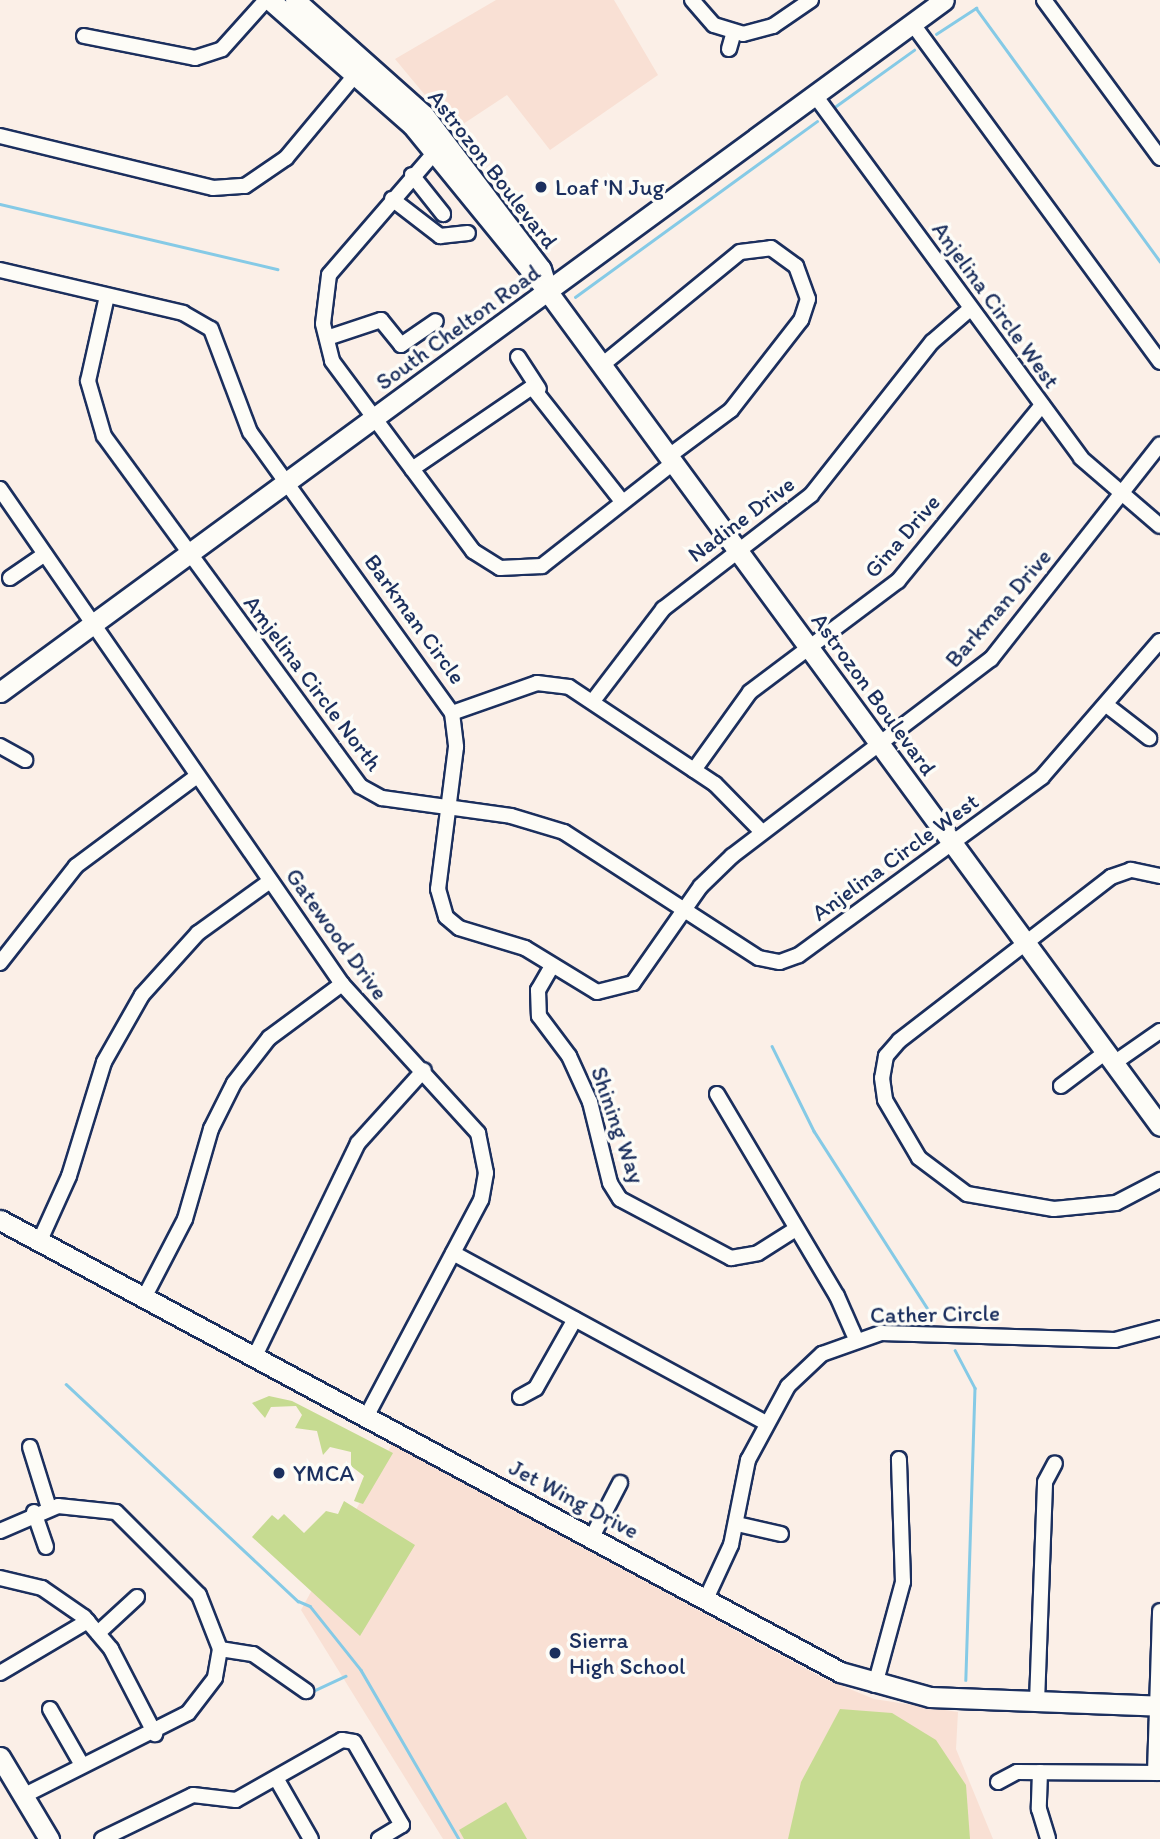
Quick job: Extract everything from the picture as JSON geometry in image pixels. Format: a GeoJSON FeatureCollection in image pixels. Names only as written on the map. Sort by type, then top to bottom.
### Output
{"type":"FeatureCollection","features":[{"type":"Feature","properties":{"kind":"main road","name":"Astrozon Boulevard"},"geometry":{"type":"LineString","coordinates":[[268,0],[361,68],[447,143],[541,269],[548,292]]}},
{"type":"Feature","properties":{"kind":"main road","name":"Astrozon Boulevard"},"geometry":{"type":"LineString","coordinates":[[295,0],[361,68],[435,152],[548,292],[1160,1126]]}},
{"type":"Feature","properties":{"kind":"main road","name":"South Chelton Road"},"geometry":{"type":"LineString","coordinates":[[0,692],[944,0]]}},
{"type":"Feature","properties":{"kind":"main road","name":"Jet Wing Drive"},"geometry":{"type":"LineString","coordinates":[[0,1220],[41,1238],[706,1599],[875,1685],[930,1697],[1159,1706]]}},
{"type":"Feature","properties":{"kind":"main road"},"geometry":{"type":"LineString","coordinates":[[0,1757],[6,1780],[23,1796],[49,1839]]}},
{"type":"Feature","properties":{"kind":"street"},"geometry":{"type":"LineString","coordinates":[[84,36],[195,58],[228,44],[268,0]]}},
{"type":"Feature","properties":{"kind":"street"},"geometry":{"type":"LineString","coordinates":[[692,0],[714,25],[734,32],[765,29],[811,0]]}},
{"type":"Feature","properties":{"kind":"street"},"geometry":{"type":"LineString","coordinates":[[1044,0],[1160,158]]}},
{"type":"Feature","properties":{"kind":"street"},"geometry":{"type":"LineString","coordinates":[[912,23],[1160,362]]}},
{"type":"Feature","properties":{"kind":"street"},"geometry":{"type":"LineString","coordinates":[[729,49],[734,32]]}},
{"type":"Feature","properties":{"kind":"street"},"geometry":{"type":"LineString","coordinates":[[0,136],[230,188],[274,169],[361,68]]}},
{"type":"Feature","properties":{"kind":"street","name":"Anjelina Circle West"},"geometry":{"type":"LineString","coordinates":[[814,94],[1089,467],[1160,526]]}},
{"type":"Feature","properties":{"kind":"street"},"geometry":{"type":"LineString","coordinates":[[435,152],[412,175],[329,275],[322,307],[332,361],[473,551],[511,571],[548,562],[731,410],[801,320],[808,299],[796,266],[771,248],[740,252],[602,365]]}},
{"type":"Feature","properties":{"kind":"street"},"geometry":{"type":"LineString","coordinates":[[412,175],[443,214]]}},
{"type":"Feature","properties":{"kind":"street"},"geometry":{"type":"LineString","coordinates":[[392,199],[440,236],[468,233]]}},
{"type":"Feature","properties":{"kind":"street","name":"Barkman Circle"},"geometry":{"type":"LineString","coordinates":[[0,270],[183,313],[211,329],[235,407],[452,713],[456,747],[438,889],[446,916],[469,932],[515,943],[597,992],[625,989],[687,911]]}},
{"type":"Feature","properties":{"kind":"street","name":"Amjelina Circle North"},"geometry":{"type":"LineString","coordinates":[[107,296],[88,381],[94,416],[189,553],[360,786],[382,798],[449,808],[564,832],[687,911]]}},
{"type":"Feature","properties":{"kind":"street","name":"Nadine Drive"},"geometry":{"type":"LineString","coordinates":[[593,701],[650,622],[737,550],[811,495],[932,341],[971,309]]}},
{"type":"Feature","properties":{"kind":"street"},"geometry":{"type":"LineString","coordinates":[[327,338],[381,320],[401,345],[436,321]]}},
{"type":"Feature","properties":{"kind":"street"},"geometry":{"type":"LineString","coordinates":[[518,357],[621,500]]}},
{"type":"Feature","properties":{"kind":"street"},"geometry":{"type":"LineString","coordinates":[[412,468],[517,393],[539,389]]}},
{"type":"Feature","properties":{"kind":"street","name":"Gina Drive"},"geometry":{"type":"LineString","coordinates":[[694,769],[741,703],[898,580],[1042,404]]}},
{"type":"Feature","properties":{"kind":"street","name":"Barkman Drive"},"geometry":{"type":"LineString","coordinates":[[687,911],[714,872],[762,832],[881,746],[991,659],[1160,444]]}},
{"type":"Feature","properties":{"kind":"street","name":"Gatewood Drive"},"geometry":{"type":"LineString","coordinates":[[0,489],[342,984],[470,1119],[485,1159],[481,1200],[367,1415]]}},
{"type":"Feature","properties":{"kind":"street"},"geometry":{"type":"LineString","coordinates":[[10,579],[45,554]]}},
{"type":"Feature","properties":{"kind":"street","name":"Anjelina Circle West"},"geometry":{"type":"LineString","coordinates":[[687,911],[759,958],[789,959],[1048,772],[1110,707],[1160,641]]}},
{"type":"Feature","properties":{"kind":"street"},"geometry":{"type":"LineString","coordinates":[[452,713],[537,683],[559,683],[593,701],[694,769],[733,798],[762,832]]}},
{"type":"Feature","properties":{"kind":"street"},"geometry":{"type":"LineString","coordinates":[[1110,707],[1149,738]]}},
{"type":"Feature","properties":{"kind":"street"},"geometry":{"type":"LineString","coordinates":[[0,746],[25,760]]}},
{"type":"Feature","properties":{"kind":"street"},"geometry":{"type":"LineString","coordinates":[[0,963],[76,866],[197,776]]}},
{"type":"Feature","properties":{"kind":"street"},"geometry":{"type":"LineString","coordinates":[[1160,876],[1120,872],[1024,941],[891,1048],[882,1078],[885,1100],[919,1158],[967,1194],[1054,1209],[1116,1203],[1160,1180]]}},
{"type":"Feature","properties":{"kind":"street"},"geometry":{"type":"LineString","coordinates":[[41,1238],[69,1176],[96,1081],[142,995],[198,933],[270,881]]}},
{"type":"Feature","properties":{"kind":"street","name":"Shining Way"},"geometry":{"type":"LineString","coordinates":[[552,966],[538,990],[539,1017],[585,1090],[620,1199],[730,1258],[758,1253],[796,1229]]}},
{"type":"Feature","properties":{"kind":"street"},"geometry":{"type":"LineString","coordinates":[[145,1296],[185,1219],[211,1129],[233,1083],[276,1032],[342,984]]}},
{"type":"Feature","properties":{"kind":"street"},"geometry":{"type":"LineString","coordinates":[[1061,1086],[1160,1031]]}},
{"type":"Feature","properties":{"kind":"street"},"geometry":{"type":"LineString","coordinates":[[256,1354],[358,1143],[424,1070]]}},
{"type":"Feature","properties":{"kind":"street"},"geometry":{"type":"LineString","coordinates":[[717,1094],[856,1339]]}},
{"type":"Feature","properties":{"kind":"street"},"geometry":{"type":"LineString","coordinates":[[453,1253],[766,1423]]}},
{"type":"Feature","properties":{"kind":"street"},"geometry":{"type":"LineString","coordinates":[[520,1397],[536,1388],[575,1319]]}},
{"type":"Feature","properties":{"kind":"street","name":"Cather Circle"},"geometry":{"type":"LineString","coordinates":[[706,1599],[737,1524],[748,1460],[766,1423],[806,1367],[856,1339],[898,1332],[1115,1340],[1160,1328]]}},
{"type":"Feature","properties":{"kind":"street"},"geometry":{"type":"LineString","coordinates":[[30,1447],[46,1548]]}},
{"type":"Feature","properties":{"kind":"street"},"geometry":{"type":"LineString","coordinates":[[875,1685],[903,1582],[899,1459]]}},
{"type":"Feature","properties":{"kind":"street"},"geometry":{"type":"LineString","coordinates":[[1037,1702],[1045,1482],[1055,1463]]}},
{"type":"Feature","properties":{"kind":"street"},"geometry":{"type":"LineString","coordinates":[[592,1537],[620,1483]]}},
{"type":"Feature","properties":{"kind":"street"},"geometry":{"type":"LineString","coordinates":[[0,1531],[42,1510],[89,1504],[130,1522],[198,1595],[219,1649],[215,1678],[198,1703],[155,1734],[82,1765],[23,1796]]}},
{"type":"Feature","properties":{"kind":"street"},"geometry":{"type":"LineString","coordinates":[[737,1524],[781,1534]]}},
{"type":"Feature","properties":{"kind":"street"},"geometry":{"type":"LineString","coordinates":[[0,1578],[42,1588],[88,1621],[99,1633],[155,1734]]}},
{"type":"Feature","properties":{"kind":"street"},"geometry":{"type":"LineString","coordinates":[[99,1633],[137,1597]]}},
{"type":"Feature","properties":{"kind":"street"},"geometry":{"type":"LineString","coordinates":[[998,1782],[1017,1772],[1158,1773],[1160,1611]]}},
{"type":"Feature","properties":{"kind":"street"},"geometry":{"type":"LineString","coordinates":[[0,1672],[88,1621]]}},
{"type":"Feature","properties":{"kind":"street"},"geometry":{"type":"LineString","coordinates":[[219,1649],[253,1654],[306,1691]]}},
{"type":"Feature","properties":{"kind":"street"},"geometry":{"type":"LineString","coordinates":[[50,1709],[82,1765]]}},
{"type":"Feature","properties":{"kind":"street"},"geometry":{"type":"LineString","coordinates":[[102,1839],[193,1795],[236,1800],[342,1740],[354,1742],[402,1825],[379,1839]]}},
{"type":"Feature","properties":{"kind":"street"},"geometry":{"type":"LineString","coordinates":[[1040,1772],[1039,1810],[1048,1839]]}},
{"type":"Feature","properties":{"kind":"street"},"geometry":{"type":"LineString","coordinates":[[276,1778],[311,1839]]}},
{"type":"Feature","properties":{"kind":"shaded area"},"geometry":{"type":"Polygon","coordinates":[[[496,0],[614,0],[658,75],[550,150],[507,95],[454,130],[395,59],[496,0]]]}},
{"type":"Feature","properties":{"kind":"shaded area","name":"Sierra High School"},"geometry":{"type":"Polygon","coordinates":[[[392,1444],[823,1678],[874,1699],[958,1712],[956,1749],[993,1839],[443,1839],[301,1610],[392,1444]]]}},
{"type":"Feature","properties":{"kind":"green space"},"geometry":{"type":"Polygon","coordinates":[[[269,1396],[292,1401],[393,1453],[363,1504],[354,1501],[364,1476],[351,1466],[351,1452],[330,1447],[323,1455],[317,1431],[295,1428],[302,1415],[296,1406],[271,1407],[265,1418],[252,1403],[269,1396]]]}},
{"type":"Feature","properties":{"kind":"green space"},"geometry":{"type":"Polygon","coordinates":[[[344,1501],[415,1545],[360,1636],[252,1537],[272,1515],[278,1520],[284,1514],[304,1533],[326,1511],[338,1514],[344,1501]]]}},
{"type":"Feature","properties":{"kind":"green space"},"geometry":{"type":"Polygon","coordinates":[[[840,1709],[892,1713],[936,1740],[966,1785],[970,1839],[788,1839],[801,1782],[840,1709]]]}},
{"type":"Feature","properties":{"kind":"green space"},"geometry":{"type":"Polygon","coordinates":[[[506,1802],[527,1839],[464,1839],[459,1830],[506,1802]]]}},
{"type":"Feature","properties":{"kind":"waterway"},"geometry":{"type":"LineString","coordinates":[[936,34],[976,8],[1160,261]]}},
{"type":"Feature","properties":{"kind":"waterway"},"geometry":{"type":"LineString","coordinates":[[836,106],[914,50]]}},
{"type":"Feature","properties":{"kind":"waterway"},"geometry":{"type":"LineString","coordinates":[[575,297],[817,121]]}},
{"type":"Feature","properties":{"kind":"waterway"},"geometry":{"type":"LineString","coordinates":[[0,204],[278,269]]}},
{"type":"Feature","properties":{"kind":"waterway"},"geometry":{"type":"LineString","coordinates":[[772,1046],[814,1131],[934,1319]]}},
{"type":"Feature","properties":{"kind":"waterway"},"geometry":{"type":"LineString","coordinates":[[955,1350],[975,1388],[966,1680]]}},
{"type":"Feature","properties":{"kind":"waterway"},"geometry":{"type":"LineString","coordinates":[[66,1384],[298,1601],[310,1606],[361,1670],[459,1839]]}},
{"type":"Feature","properties":{"kind":"waterway"},"geometry":{"type":"LineString","coordinates":[[311,1692],[345,1676]]}},
{"type":"Feature","properties":{"kind":"place","name":"Loaf 'N Jug"},"geometry":{"type":"Point","coordinates":[541,187]}},
{"type":"Feature","properties":{"kind":"place","name":"YMCA"},"geometry":{"type":"Point","coordinates":[279,1473]}},
{"type":"Feature","properties":{"kind":"place","name":"Sierra High School"},"geometry":{"type":"Point","coordinates":[555,1653]}}]}
